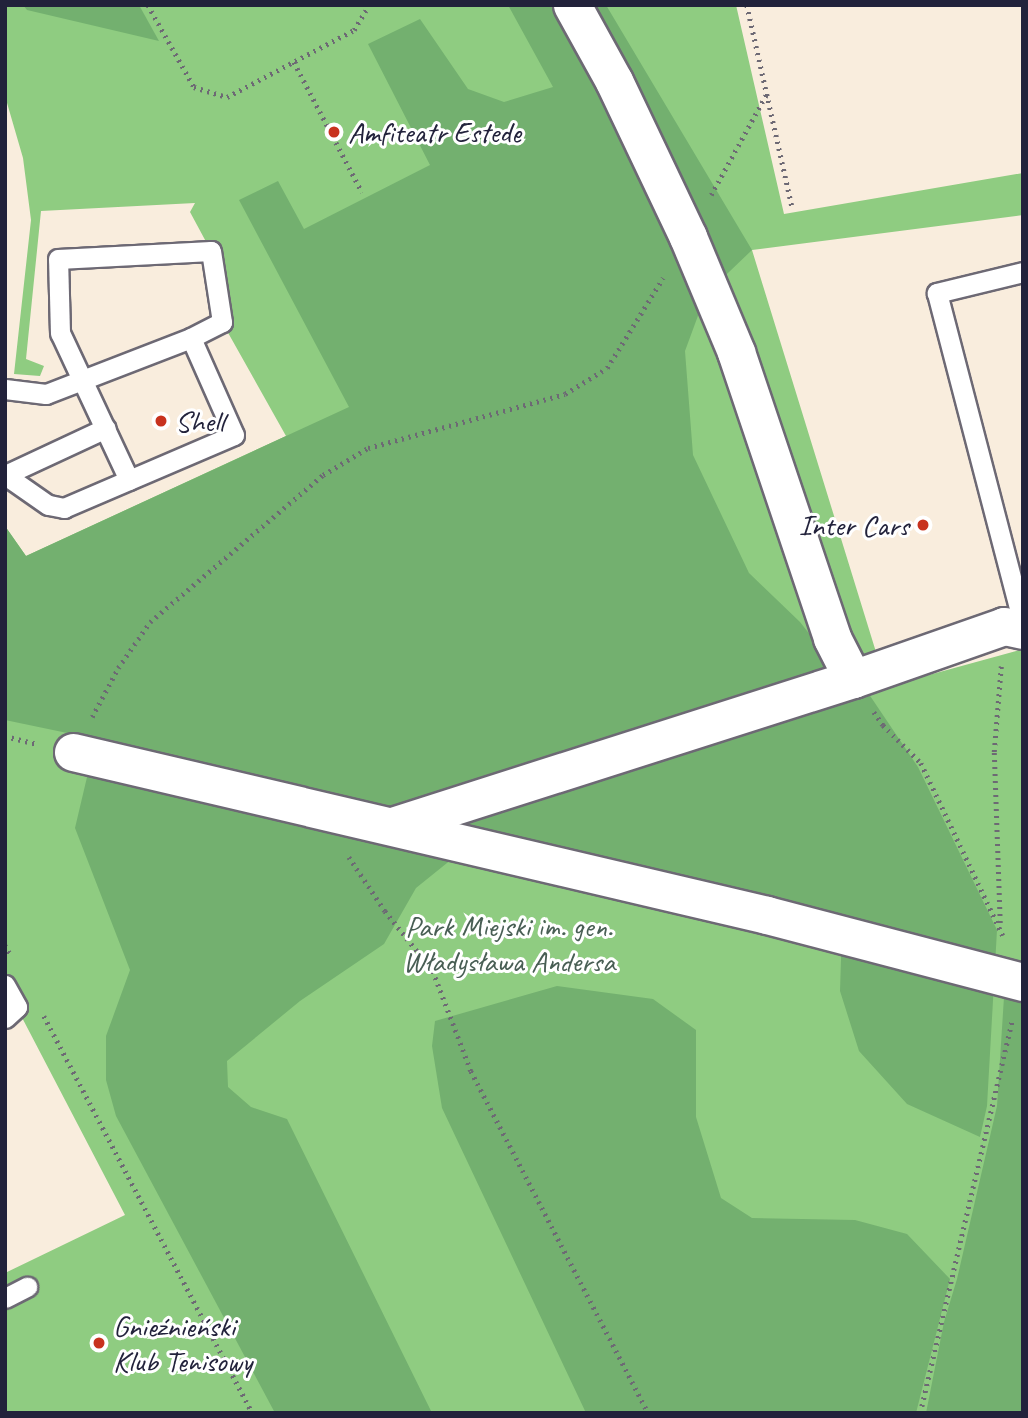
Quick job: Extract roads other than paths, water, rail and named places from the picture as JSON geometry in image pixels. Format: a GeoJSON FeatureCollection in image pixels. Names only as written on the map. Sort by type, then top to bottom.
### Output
{"type":"FeatureCollection","features":[{"type":"Feature","properties":{"kind":"street"},"geometry":{"type":"LineString","coordinates":[[572,5],[614,81],[688,237],[736,352],[832,638],[853,679]]}},
{"type":"Feature","properties":{"kind":"street"},"geometry":{"type":"LineString","coordinates":[[395,825],[1016,626]]}},
{"type":"Feature","properties":{"kind":"street"},"geometry":{"type":"LineString","coordinates":[[72,752],[316,806],[754,911],[1019,981]]}},
{"type":"Feature","properties":{"kind":"lane"},"geometry":{"type":"LineString","coordinates":[[5,388],[46,394],[84,379],[191,338],[222,322],[211,251],[58,258],[60,333],[84,379],[129,480]]}},
{"type":"Feature","properties":{"kind":"lane"},"geometry":{"type":"LineString","coordinates":[[1016,626],[937,293],[1023,272]]}},
{"type":"Feature","properties":{"kind":"lane"},"geometry":{"type":"LineString","coordinates":[[5,475],[48,505],[64,508],[234,435],[191,338]]}},
{"type":"Feature","properties":{"kind":"lane"},"geometry":{"type":"LineString","coordinates":[[5,475],[106,428]]}},
{"type":"Feature","properties":{"kind":"lane"},"geometry":{"type":"LineString","coordinates":[[5,985],[17,1007],[5,1018]]}},
{"type":"Feature","properties":{"kind":"lane"},"geometry":{"type":"LineString","coordinates":[[5,1298],[27,1287]]}},
{"type":"Feature","properties":{"kind":"place","name":"Amfiteatr Estede"},"geometry":{"type":"Point","coordinates":[334,132]}},
{"type":"Feature","properties":{"kind":"place","name":"Shell"},"geometry":{"type":"Point","coordinates":[161,421]}},
{"type":"Feature","properties":{"kind":"place","name":"Inter Cars"},"geometry":{"type":"Point","coordinates":[923,525]}},
{"type":"Feature","properties":{"kind":"place","name":"Gnieźnieński Klub Tenisowy"},"geometry":{"type":"Point","coordinates":[99,1343]}},
{"type":"Feature","properties":{"kind":"park label","name":"Park Miejski im. gen. Władysława Andersa"},"geometry":{"type":"Point","coordinates":[509,943]}}]}
